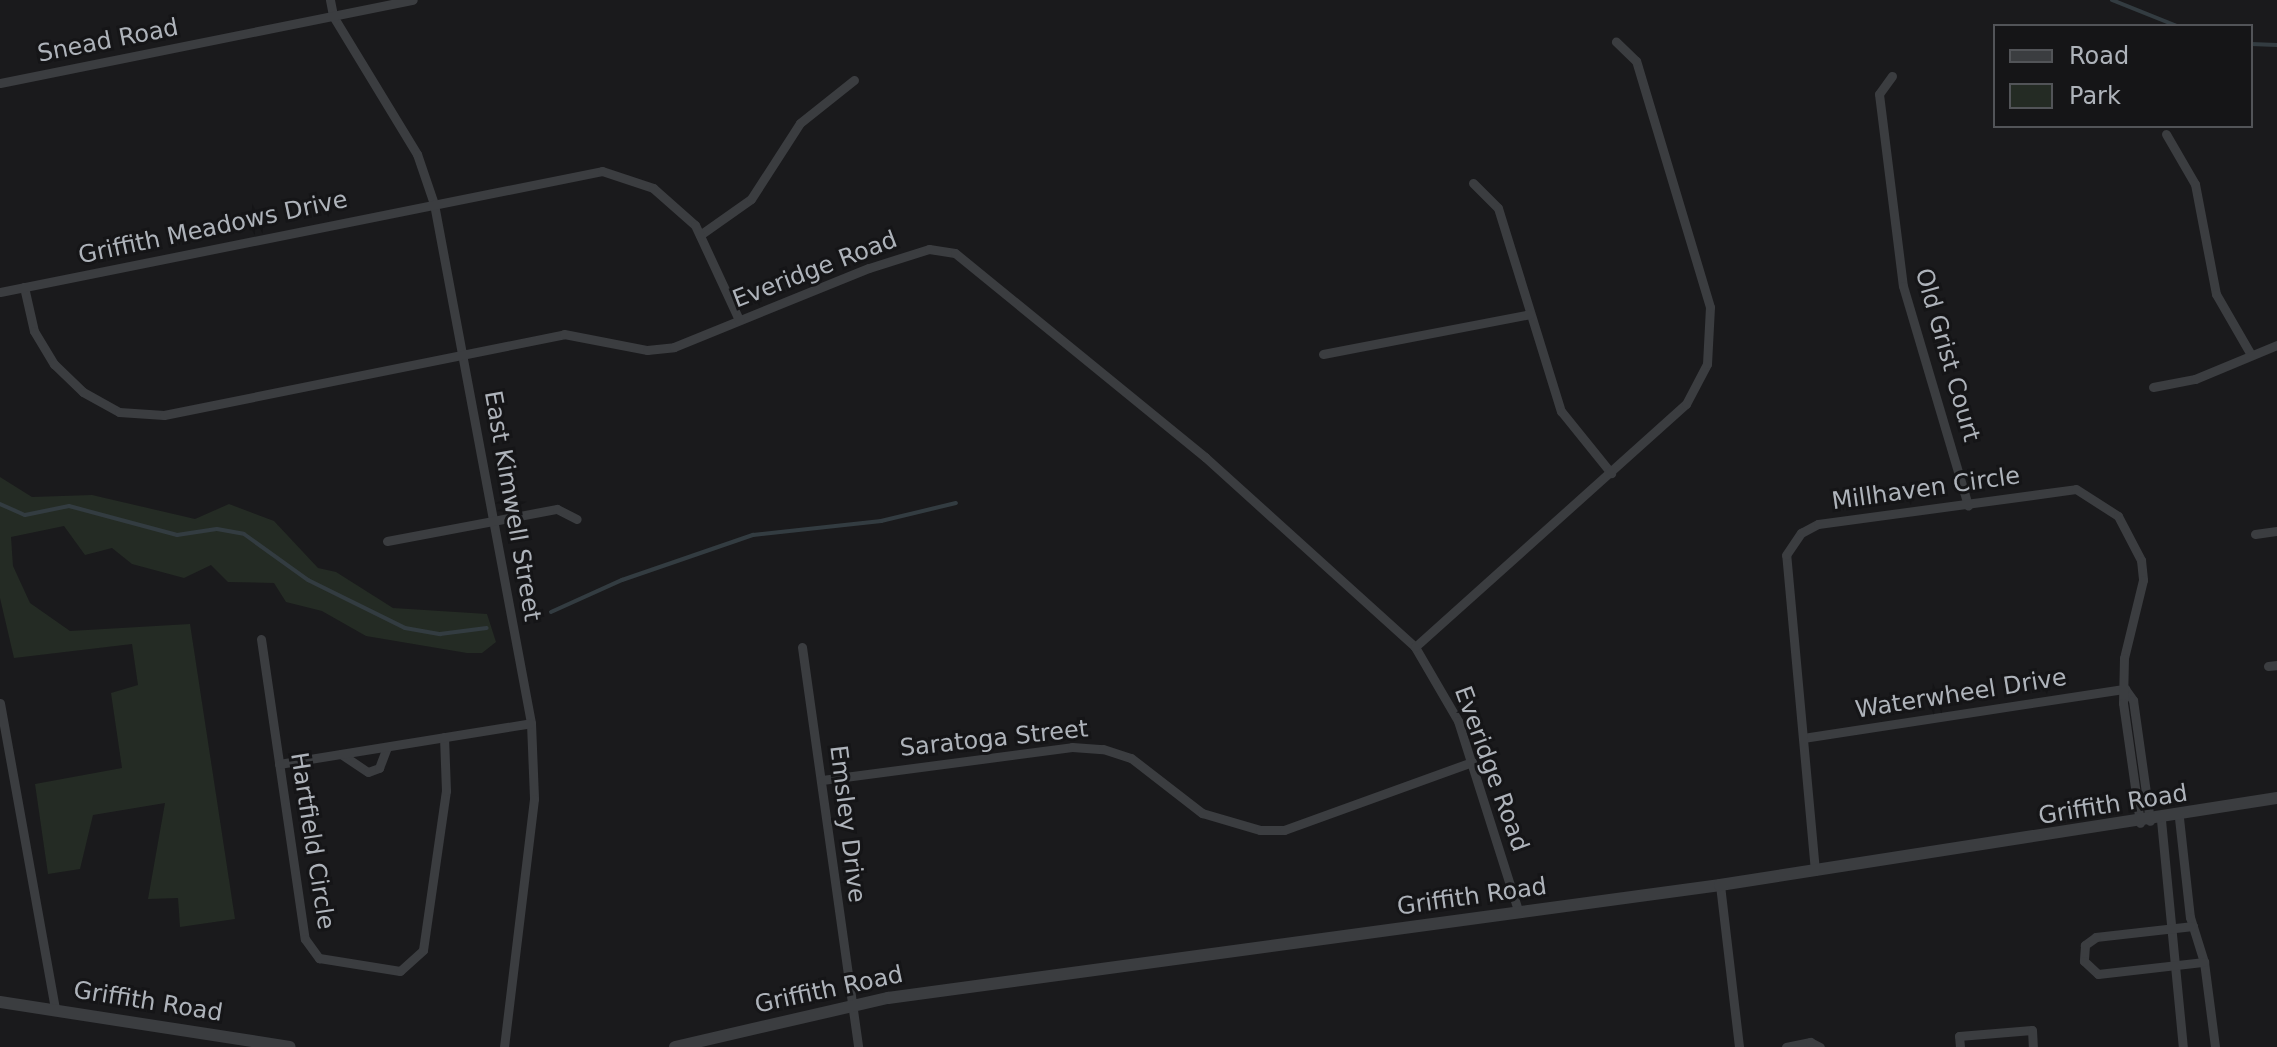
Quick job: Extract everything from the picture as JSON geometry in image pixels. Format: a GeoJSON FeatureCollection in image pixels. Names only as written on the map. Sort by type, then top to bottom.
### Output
{"type":"FeatureCollection","features":[{"type":"Feature","properties":{"kind":"street","name":"East Kimwell Street"},"geometry":{"type":"LineString","coordinates":[[330,0],[333,16],[417,154],[434,204],[465,356],[531,723],[534,799],[504,1047]]}},
{"type":"Feature","properties":{"kind":"street","name":"Snead Road"},"geometry":{"type":"LineString","coordinates":[[0,83],[413,0]]}},
{"type":"Feature","properties":{"kind":"street"},"geometry":{"type":"LineString","coordinates":[[1415,647],[1611,473],[1694,394],[1712,328],[1636,61],[1616,42]]}},
{"type":"Feature","properties":{"kind":"street","name":"Old Grist Court"},"geometry":{"type":"LineString","coordinates":[[1892,76],[1879,94],[1903,286],[1968,506]]}},
{"type":"Feature","properties":{"kind":"street"},"geometry":{"type":"LineString","coordinates":[[739,320],[700,235],[751,199],[800,123],[854,80]]}},
{"type":"Feature","properties":{"kind":"street"},"geometry":{"type":"LineString","coordinates":[[2166,134],[2195,184],[2216,294],[2250,353]]}},
{"type":"Feature","properties":{"kind":"street","name":"Griffith Meadows Drive"},"geometry":{"type":"LineString","coordinates":[[0,292],[602,171],[653,188],[700,235]]}},
{"type":"Feature","properties":{"kind":"street"},"geometry":{"type":"LineString","coordinates":[[1473,183],[1498,208],[1561,411],[1611,473]]}},
{"type":"Feature","properties":{"kind":"street","name":"Everidge Road"},"geometry":{"type":"LineString","coordinates":[[24,287],[34,331],[54,364],[83,392],[119,412],[164,415],[564,334],[647,350],[674,347],[929,249],[955,253],[1205,457],[1415,647],[1437,678],[1472,762],[1519,913]]}},
{"type":"Feature","properties":{"kind":"street"},"geometry":{"type":"LineString","coordinates":[[1323,354],[1530,314]]}},
{"type":"Feature","properties":{"kind":"street"},"geometry":{"type":"LineString","coordinates":[[2153,387],[2195,379],[2250,353],[2277,345]]}},
{"type":"Feature","properties":{"kind":"street","name":"Millhaven Circle"},"geometry":{"type":"LineString","coordinates":[[1815,871],[1786,555],[1791,543],[1818,524],[2076,489],[2118,516],[2134,537],[2143,580],[2124,658],[2125,689],[2173,928],[2173,965],[2183,1047]]}},
{"type":"Feature","properties":{"kind":"street"},"geometry":{"type":"LineString","coordinates":[[387,541],[557,509],[577,519]]}},
{"type":"Feature","properties":{"kind":"street"},"geometry":{"type":"LineString","coordinates":[[2255,534],[2277,531]]}},
{"type":"Feature","properties":{"kind":"street","name":"Hartfield Circle"},"geometry":{"type":"LineString","coordinates":[[261,639],[305,939],[319,958],[400,971],[423,950],[446,791],[444,737]]}},
{"type":"Feature","properties":{"kind":"street","name":"Emsley Drive"},"geometry":{"type":"LineString","coordinates":[[802,647],[858,1047]]}},
{"type":"Feature","properties":{"kind":"street","name":"Waterwheel Drive"},"geometry":{"type":"LineString","coordinates":[[1803,738],[2125,689]]}},
{"type":"Feature","properties":{"kind":"street"},"geometry":{"type":"LineString","coordinates":[[0,703],[55,1010]]}},
{"type":"Feature","properties":{"kind":"street"},"geometry":{"type":"LineString","coordinates":[[279,764],[531,723]]}},
{"type":"Feature","properties":{"kind":"street"},"geometry":{"type":"LineString","coordinates":[[341,754],[368,772],[379,768],[387,747]]}},
{"type":"Feature","properties":{"kind":"street","name":"Saratoga Street"},"geometry":{"type":"LineString","coordinates":[[822,780],[1072,747],[1103,749],[1131,758],[1202,813],[1260,830],[1284,830],[1472,762]]}},
{"type":"Feature","properties":{"kind":"street","name":"Griffith Road"},"geometry":{"type":"LineString","coordinates":[[675,1047],[850,1006],[1720,885],[2179,818],[2277,798]]}},
{"type":"Feature","properties":{"kind":"street"},"geometry":{"type":"LineString","coordinates":[[2179,818],[2193,926],[2204,962],[2215,1047]]}},
{"type":"Feature","properties":{"kind":"street"},"geometry":{"type":"LineString","coordinates":[[1720,885],[1739,1047]]}},
{"type":"Feature","properties":{"kind":"street"},"geometry":{"type":"LineString","coordinates":[[2193,926],[2096,937],[2083,951],[2086,966],[2098,974],[2204,962]]}},
{"type":"Feature","properties":{"kind":"street","name":"Griffith Road"},"geometry":{"type":"LineString","coordinates":[[0,1002],[290,1047]]}},
{"type":"Feature","properties":{"kind":"street"},"geometry":{"type":"LineString","coordinates":[[1960,1047],[1959,1036],[2032,1030],[2033,1047]]}},
{"type":"Feature","properties":{"kind":"street"},"geometry":{"type":"LineString","coordinates":[[1786,1047],[1810,1042],[1820,1047]]}},
{"type":"Feature","properties":{"kind":"green space"},"geometry":{"type":"Polygon","coordinates":[[[0,477],[32,497],[92,495],[195,519],[229,504],[274,521],[318,568],[336,572],[393,608],[487,614],[496,642],[482,653],[467,653],[366,636],[322,611],[286,602],[274,583],[228,582],[211,565],[184,578],[132,564],[112,548],[85,555],[64,526],[11,537],[13,566],[30,603],[70,631],[190,624],[235,919],[180,927],[178,898],[148,899],[165,803],[93,815],[80,869],[48,874],[35,784],[122,768],[111,693],[138,685],[132,644],[14,658],[0,598],[0,477]]]}},
{"type":"Feature","properties":{"kind":"waterway"},"geometry":{"type":"LineString","coordinates":[[2112,0],[2172,24]]}},
{"type":"Feature","properties":{"kind":"waterway"},"geometry":{"type":"LineString","coordinates":[[2253,44],[2277,45]]}},
{"type":"Feature","properties":{"kind":"waterway"},"geometry":{"type":"LineString","coordinates":[[551,612],[622,580],[753,535],[881,521],[956,503]]}},
{"type":"Feature","properties":{"kind":"waterway"},"geometry":{"type":"LineString","coordinates":[[0,504],[25,515],[69,506],[177,535],[217,529],[244,534],[308,580],[405,628],[440,634],[487,628]]}}]}
